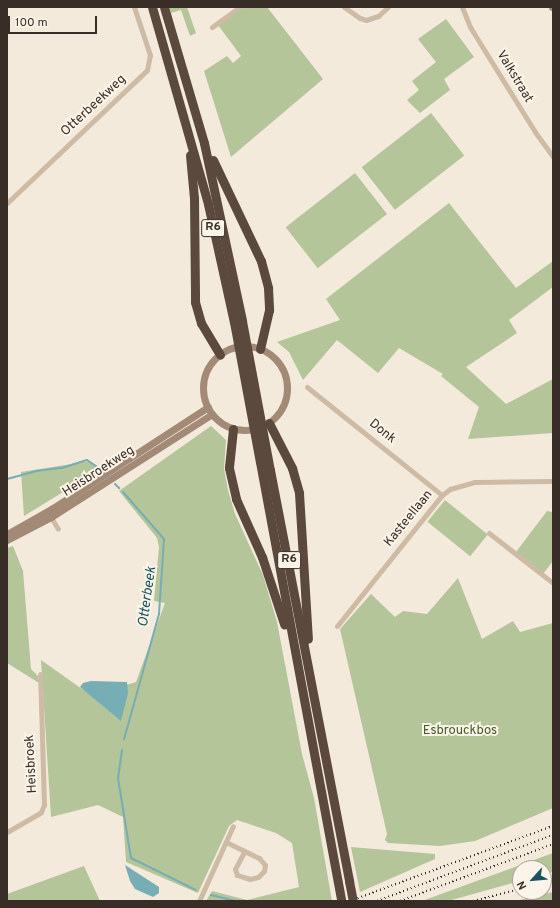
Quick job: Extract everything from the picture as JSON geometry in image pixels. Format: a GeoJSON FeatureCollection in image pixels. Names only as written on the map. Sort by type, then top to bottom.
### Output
{"type":"FeatureCollection","features":[{"type":"Feature","properties":{"kind":"highway","name":"R6"},"geometry":{"type":"LineString","coordinates":[[152,7],[189,136],[238,322],[260,462],[292,642],[341,901]]}},
{"type":"Feature","properties":{"kind":"highway","name":"R6"},"geometry":{"type":"LineString","coordinates":[[164,7],[204,143],[238,322],[270,470],[306,651],[353,901]]}},
{"type":"Feature","properties":{"kind":"highway"},"geometry":{"type":"LineString","coordinates":[[189,136],[194,198],[195,302],[201,323],[220,354]]}},
{"type":"Feature","properties":{"kind":"highway"},"geometry":{"type":"LineString","coordinates":[[204,143],[261,261],[268,288],[269,310],[260,349]]}},
{"type":"Feature","properties":{"kind":"highway"},"geometry":{"type":"LineString","coordinates":[[269,423],[292,468],[299,494],[309,636],[306,651]]}},
{"type":"Feature","properties":{"kind":"highway"},"geometry":{"type":"LineString","coordinates":[[233,428],[229,468],[236,500],[262,557],[292,642]]}},
{"type":"Feature","properties":{"kind":"main road"},"geometry":{"type":"LineString","coordinates":[[239,347],[260,349],[278,361],[287,382],[285,404],[269,423],[254,430],[233,428],[212,414],[208,407],[203,392],[205,376],[220,354],[239,347]]}},
{"type":"Feature","properties":{"kind":"main road","name":"Heisbroekweg"},"geometry":{"type":"LineString","coordinates":[[159,444],[208,407]]}},
{"type":"Feature","properties":{"kind":"main road","name":"Heisbroekweg"},"geometry":{"type":"LineString","coordinates":[[7,540],[159,444],[212,414]]}},
{"type":"Feature","properties":{"kind":"main road","name":"Heisbroekweg"},"geometry":{"type":"LineString","coordinates":[[7,534],[49,514]]}},
{"type":"Feature","properties":{"kind":"street","name":"Otterbeekweg"},"geometry":{"type":"LineString","coordinates":[[7,203],[147,70],[150,55],[134,7]]}},
{"type":"Feature","properties":{"kind":"street"},"geometry":{"type":"LineString","coordinates":[[212,27],[240,7]]}},
{"type":"Feature","properties":{"kind":"street"},"geometry":{"type":"LineString","coordinates":[[344,7],[360,18],[366,20],[378,16],[388,7]]}},
{"type":"Feature","properties":{"kind":"street","name":"Valkstraat"},"geometry":{"type":"LineString","coordinates":[[462,7],[474,34],[535,132],[553,157]]}},
{"type":"Feature","properties":{"kind":"street","name":"Donk"},"geometry":{"type":"LineString","coordinates":[[306,387],[442,495]]}},
{"type":"Feature","properties":{"kind":"street","name":"Kasteellaan"},"geometry":{"type":"LineString","coordinates":[[337,626],[442,495],[450,489],[475,482],[553,481]]}},
{"type":"Feature","properties":{"kind":"street"},"geometry":{"type":"LineString","coordinates":[[49,514],[58,529]]}},
{"type":"Feature","properties":{"kind":"street"},"geometry":{"type":"LineString","coordinates":[[489,533],[553,583]]}},
{"type":"Feature","properties":{"kind":"street","name":"Heisbroek"},"geometry":{"type":"LineString","coordinates":[[7,832],[41,812],[44,805],[40,674]]}},
{"type":"Feature","properties":{"kind":"street"},"geometry":{"type":"LineString","coordinates":[[199,901],[233,826]]}},
{"type":"Feature","properties":{"kind":"street"},"geometry":{"type":"LineString","coordinates":[[226,842],[259,858],[265,865],[264,871],[258,876],[250,879],[238,875],[235,869],[244,852]]}},
{"type":"Feature","properties":{"kind":"green space"},"geometry":{"type":"Polygon","coordinates":[[[169,7],[187,7],[196,33],[190,36],[181,10],[171,13],[169,7]]]}},
{"type":"Feature","properties":{"kind":"green space"},"geometry":{"type":"Polygon","coordinates":[[[244,7],[267,7],[323,79],[231,157],[204,71],[227,56],[233,63],[241,56],[218,25],[244,7]]]}},
{"type":"Feature","properties":{"kind":"green space"},"geometry":{"type":"Polygon","coordinates":[[[446,19],[474,57],[444,79],[450,90],[420,113],[407,100],[419,90],[412,81],[436,62],[418,39],[446,19]]]}},
{"type":"Feature","properties":{"kind":"green space"},"geometry":{"type":"Polygon","coordinates":[[[431,113],[464,156],[395,210],[362,167],[431,113]]]}},
{"type":"Feature","properties":{"kind":"green space"},"geometry":{"type":"Polygon","coordinates":[[[355,173],[387,214],[318,268],[286,227],[355,173]]]}},
{"type":"Feature","properties":{"kind":"green space"},"geometry":{"type":"Polygon","coordinates":[[[449,203],[516,288],[553,261],[553,287],[509,320],[517,333],[466,367],[506,404],[553,379],[553,433],[468,439],[479,407],[441,376],[443,374],[399,348],[378,373],[337,340],[303,380],[289,352],[277,342],[340,320],[326,299],[449,203]]]}},
{"type":"Feature","properties":{"kind":"green space"},"geometry":{"type":"Polygon","coordinates":[[[211,426],[226,440],[224,469],[228,490],[235,514],[263,575],[277,622],[302,754],[314,798],[332,901],[206,901],[212,891],[247,900],[299,887],[292,843],[276,833],[237,820],[229,826],[198,893],[126,862],[123,817],[98,805],[51,817],[41,660],[116,713],[126,685],[136,682],[165,603],[154,601],[159,547],[157,538],[119,491],[211,426]]]}},
{"type":"Feature","properties":{"kind":"green space"},"geometry":{"type":"Polygon","coordinates":[[[90,461],[99,470],[24,516],[21,472],[90,461]]]}},
{"type":"Feature","properties":{"kind":"green space"},"geometry":{"type":"Polygon","coordinates":[[[445,500],[488,535],[470,556],[427,522],[445,500]]]}},
{"type":"Feature","properties":{"kind":"green space"},"geometry":{"type":"Polygon","coordinates":[[[553,508],[553,561],[543,574],[516,552],[547,511],[552,512],[553,508]]]}},
{"type":"Feature","properties":{"kind":"green space"},"geometry":{"type":"Polygon","coordinates":[[[13,546],[23,571],[31,669],[38,676],[39,683],[7,663],[7,548],[13,546]]]}},
{"type":"Feature","properties":{"kind":"green space","name":"Esbrouckbos"},"geometry":{"type":"Polygon","coordinates":[[[458,578],[482,639],[513,621],[520,632],[553,623],[553,808],[475,841],[440,846],[388,843],[385,840],[387,834],[340,629],[371,594],[395,617],[403,611],[427,614],[458,578]]]}},
{"type":"Feature","properties":{"kind":"green space"},"geometry":{"type":"Polygon","coordinates":[[[351,847],[435,854],[435,859],[360,892],[351,847]]]}},
{"type":"Feature","properties":{"kind":"green space"},"geometry":{"type":"Polygon","coordinates":[[[553,853],[553,872],[552,860],[534,860],[553,853]]]}},
{"type":"Feature","properties":{"kind":"green space"},"geometry":{"type":"Polygon","coordinates":[[[84,866],[100,901],[7,901],[7,894],[84,866]]]}},
{"type":"Feature","properties":{"kind":"green space"},"geometry":{"type":"Polygon","coordinates":[[[512,868],[512,883],[448,901],[422,901],[512,868]]]}},
{"type":"Feature","properties":{"kind":"green space"},"geometry":{"type":"Polygon","coordinates":[[[552,892],[553,901],[515,901],[552,900],[552,892]]]}},
{"type":"Feature","properties":{"kind":"water"},"geometry":{"type":"Polygon","coordinates":[[[91,681],[127,682],[128,693],[121,721],[80,687],[83,683],[91,681]]]}},
{"type":"Feature","properties":{"kind":"water"},"geometry":{"type":"Polygon","coordinates":[[[125,865],[159,887],[159,893],[153,897],[135,889],[130,881],[125,865]]]}},
{"type":"Feature","properties":{"kind":"waterway","name":"Otterbeek"},"geometry":{"type":"LineString","coordinates":[[7,479],[36,471],[62,468],[87,460],[102,470]]}},
{"type":"Feature","properties":{"kind":"waterway","name":"Otterbeek"},"geometry":{"type":"LineString","coordinates":[[115,484],[119,488]]}},
{"type":"Feature","properties":{"kind":"waterway","name":"Otterbeek"},"geometry":{"type":"LineString","coordinates":[[123,492],[164,539],[159,614],[124,739]]}},
{"type":"Feature","properties":{"kind":"waterway","name":"Otterbeek"},"geometry":{"type":"LineString","coordinates":[[122,750],[118,778],[131,858],[196,890]]}},
{"type":"Feature","properties":{"kind":"waterway","name":"Otterbeek"},"geometry":{"type":"LineString","coordinates":[[211,895],[235,901]]}},
{"type":"Feature","properties":{"kind":"railway"},"geometry":{"type":"LineString","coordinates":[[350,901],[553,826]]}},
{"type":"Feature","properties":{"kind":"railway"},"geometry":{"type":"LineString","coordinates":[[377,901],[553,835]]}},
{"type":"Feature","properties":{"kind":"railway"},"geometry":{"type":"LineString","coordinates":[[400,901],[553,844]]}},
{"type":"Feature","properties":{"kind":"railway"},"geometry":{"type":"LineString","coordinates":[[473,901],[512,891]]}}]}
